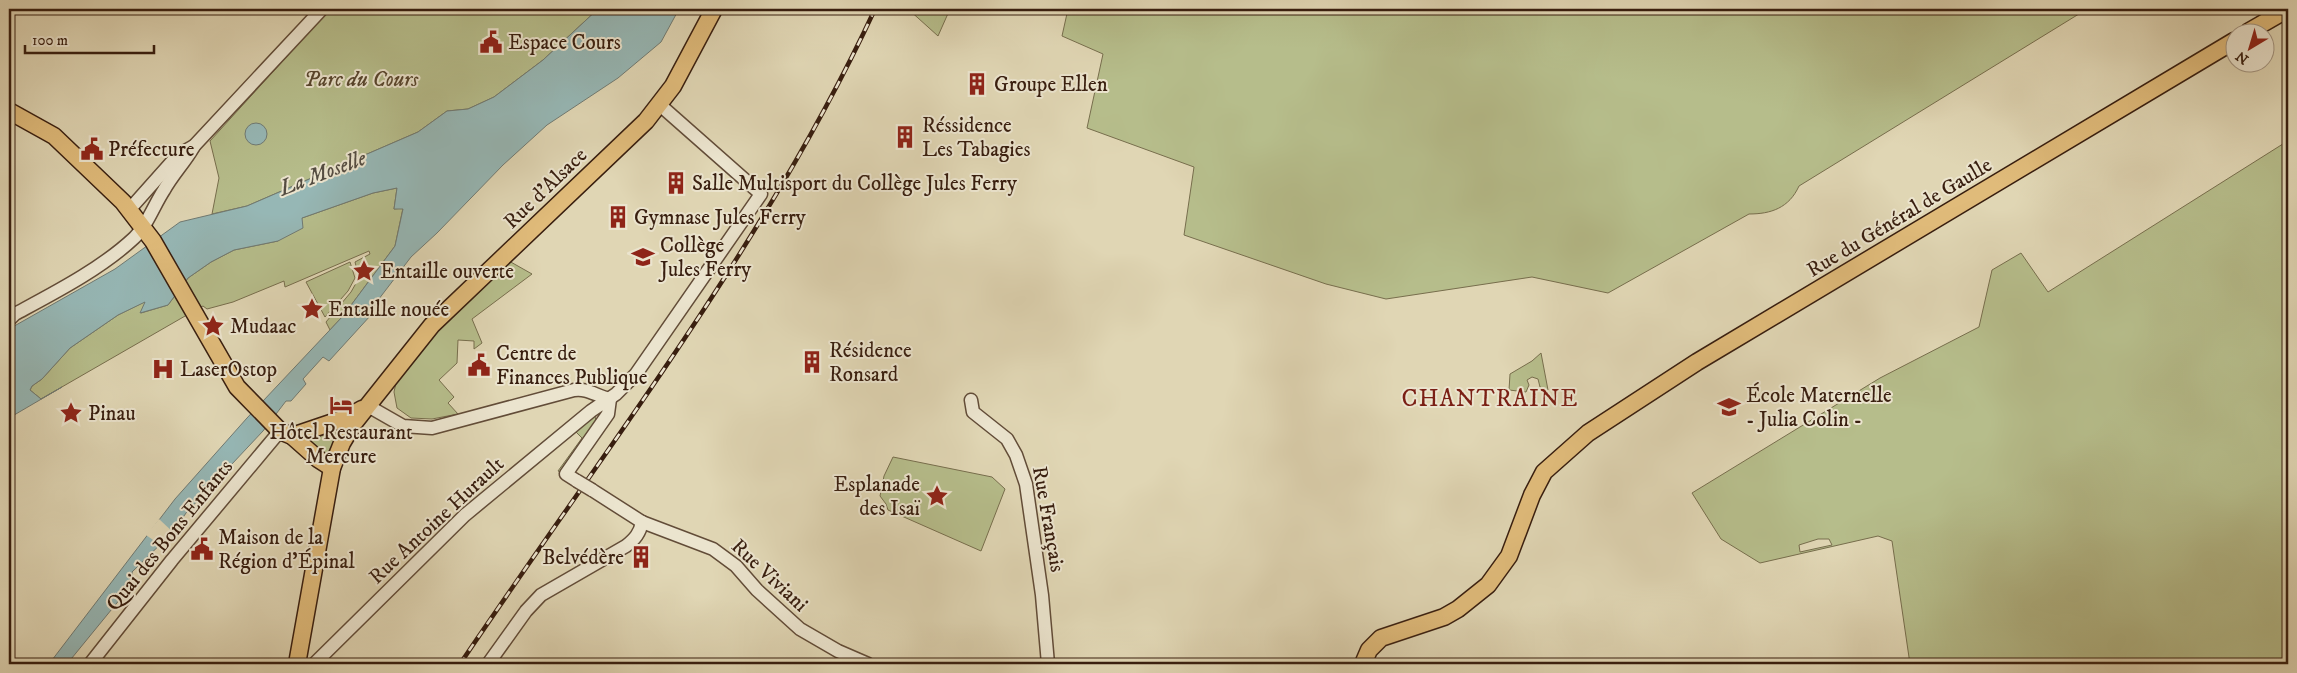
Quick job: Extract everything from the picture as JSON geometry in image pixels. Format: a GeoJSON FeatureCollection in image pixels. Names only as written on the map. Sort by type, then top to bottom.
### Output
{"type":"FeatureCollection","features":[{"type":"Feature","properties":{"kind":"main road","name":"Rue d'Alsace"},"geometry":{"type":"LineString","coordinates":[[297,664],[332,468],[342,442],[354,423],[432,326],[643,125],[673,86],[714,9]]}},
{"type":"Feature","properties":{"kind":"main road"},"geometry":{"type":"LineString","coordinates":[[2265,22],[2288,9]]}},
{"type":"Feature","properties":{"kind":"main road","name":"Rue du Général de Gaulle"},"geometry":{"type":"LineString","coordinates":[[1363,664],[1369,650],[1381,638],[1444,617],[1458,609],[1488,585],[1510,556],[1532,495],[1544,472],[1588,433],[1697,362],[2224,47]]}},
{"type":"Feature","properties":{"kind":"main road"},"geometry":{"type":"LineString","coordinates":[[9,112],[54,136],[126,206],[153,241],[232,379],[250,403],[286,434],[332,468]]}},
{"type":"Feature","properties":{"kind":"main road"},"geometry":{"type":"LineString","coordinates":[[286,434],[348,417],[368,406]]}},
{"type":"Feature","properties":{"kind":"street"},"geometry":{"type":"LineString","coordinates":[[9,320],[15,314],[87,272],[134,238],[143,227],[165,188],[186,161],[194,146],[322,9]]}},
{"type":"Feature","properties":{"kind":"street","name":"Rue Antoine Hurault"},"geometry":{"type":"LineString","coordinates":[[314,664],[465,515],[591,411],[610,398],[636,374],[761,194],[660,105]]}},
{"type":"Feature","properties":{"kind":"street"},"geometry":{"type":"LineString","coordinates":[[126,206],[178,155],[194,146]]}},
{"type":"Feature","properties":{"kind":"street"},"geometry":{"type":"LineString","coordinates":[[368,406],[403,426],[432,428],[574,390],[584,389],[596,395],[610,398],[608,414],[600,426]]}},
{"type":"Feature","properties":{"kind":"street"},"geometry":{"type":"LineString","coordinates":[[574,390],[585,396],[591,411],[600,415],[600,426]]}},
{"type":"Feature","properties":{"kind":"street","name":"Rue Français"},"geometry":{"type":"LineString","coordinates":[[971,400],[973,412],[1007,439],[1016,455],[1026,484],[1042,595],[1048,664]]}},
{"type":"Feature","properties":{"kind":"street","name":"Rue Viviani"},"geometry":{"type":"LineString","coordinates":[[600,426],[566,474],[642,522],[713,549],[736,566],[757,590],[800,629],[838,651],[868,664]]}},
{"type":"Feature","properties":{"kind":"street","name":"Quai des Bons Enfants"},"geometry":{"type":"LineString","coordinates":[[90,664],[187,542],[286,434]]}},
{"type":"Feature","properties":{"kind":"street"},"geometry":{"type":"LineString","coordinates":[[488,664],[526,611],[541,595],[626,546],[635,539],[640,531],[642,522]]}},
{"type":"Feature","properties":{"kind":"green space","name":"Parc du Cours"},"geometry":{"type":"Polygon","coordinates":[[[330,9],[598,9],[543,60],[494,97],[468,109],[447,111],[418,132],[247,206],[212,214],[219,178],[210,141],[330,9]]]}},
{"type":"Feature","properties":{"kind":"green space"},"geometry":{"type":"Polygon","coordinates":[[[908,9],[950,9],[938,36],[908,9]]]}},
{"type":"Feature","properties":{"kind":"green space"},"geometry":{"type":"Polygon","coordinates":[[[1068,9],[2087,9],[1799,186],[1795,194],[1785,205],[1765,213],[1749,214],[1608,293],[1532,277],[1386,299],[1326,284],[1184,235],[1194,167],[1087,128],[1103,54],[1062,36],[1068,9]]]}},
{"type":"Feature","properties":{"kind":"green space"},"geometry":{"type":"Polygon","coordinates":[[[2286,142],[2288,144],[2288,664],[1910,664],[1892,541],[1878,536],[1760,563],[1721,539],[1692,493],[1880,378],[1979,327],[1992,270],[2021,253],[2048,292],[2286,142]],[[1818,539],[1799,545],[1800,552],[1832,545],[1829,539],[1818,539]]]}},
{"type":"Feature","properties":{"kind":"green space"},"geometry":{"type":"Polygon","coordinates":[[[397,188],[394,209],[403,208],[395,246],[343,316],[330,330],[326,322],[351,292],[359,278],[355,262],[370,254],[369,251],[285,287],[284,281],[233,302],[207,309],[203,306],[41,399],[30,390],[70,348],[118,315],[146,301],[141,313],[168,305],[188,278],[211,262],[234,250],[278,241],[302,218],[373,193],[397,188]]]}},
{"type":"Feature","properties":{"kind":"green space"},"geometry":{"type":"Polygon","coordinates":[[[509,261],[532,274],[472,319],[482,343],[474,349],[474,341],[458,340],[457,363],[439,380],[454,397],[448,403],[458,414],[432,419],[411,418],[397,408],[394,392],[396,383],[439,328],[509,261]]]}},
{"type":"Feature","properties":{"kind":"green space"},"geometry":{"type":"Polygon","coordinates":[[[350,262],[355,278],[348,291],[325,317],[306,282],[350,262]]]}},
{"type":"Feature","properties":{"kind":"green space"},"geometry":{"type":"Polygon","coordinates":[[[1541,353],[1548,390],[1540,387],[1538,379],[1532,377],[1527,380],[1529,385],[1526,392],[1509,390],[1510,374],[1532,361],[1541,353]]]}},
{"type":"Feature","properties":{"kind":"green space"},"geometry":{"type":"Polygon","coordinates":[[[595,416],[596,421],[560,472],[558,471],[582,438],[575,431],[595,416]]]}},
{"type":"Feature","properties":{"kind":"green space"},"geometry":{"type":"Polygon","coordinates":[[[334,432],[337,434],[337,437],[327,454],[310,441],[311,439],[334,432]]]}},
{"type":"Feature","properties":{"kind":"green space"},"geometry":{"type":"Polygon","coordinates":[[[893,457],[992,477],[1005,489],[981,551],[888,510],[880,496],[884,476],[893,457]]]}},
{"type":"Feature","properties":{"kind":"water"},"geometry":{"type":"Polygon","coordinates":[[[598,9],[679,9],[661,42],[618,78],[547,125],[503,165],[411,257],[372,308],[371,315],[329,361],[323,357],[303,379],[306,384],[291,401],[286,401],[263,431],[186,513],[174,531],[132,572],[134,582],[67,664],[49,664],[175,499],[247,418],[343,316],[395,246],[403,209],[394,209],[397,188],[373,193],[302,218],[303,228],[278,241],[234,250],[211,262],[188,278],[168,305],[140,313],[145,302],[118,315],[70,348],[30,390],[41,399],[62,387],[9,418],[9,329],[115,269],[180,222],[247,206],[418,132],[447,111],[468,109],[494,97],[543,60],[598,9]]]}},
{"type":"Feature","properties":{"kind":"water"},"geometry":{"type":"Polygon","coordinates":[[[256,123],[264,126],[267,134],[264,142],[256,145],[248,142],[245,134],[248,126],[256,123]]]}},
{"type":"Feature","properties":{"kind":"pier"},"geometry":{"type":"Polygon","coordinates":[[[159,519],[175,534],[163,547],[146,535],[159,519]]]}},
{"type":"Feature","properties":{"kind":"railway"},"geometry":{"type":"LineString","coordinates":[[460,664],[626,425],[734,263],[832,96],[875,9]]}},
{"type":"Feature","properties":{"kind":"place","name":"Espace Cours"},"geometry":{"type":"Point","coordinates":[491,42]}},
{"type":"Feature","properties":{"kind":"place","name":"Groupe Ellen"},"geometry":{"type":"Point","coordinates":[977,84]}},
{"type":"Feature","properties":{"kind":"place","name":"Réssidence Les Tabagies"},"geometry":{"type":"Point","coordinates":[905,137]}},
{"type":"Feature","properties":{"kind":"place","name":"Préfecture"},"geometry":{"type":"Point","coordinates":[92,149]}},
{"type":"Feature","properties":{"kind":"place","name":"Salle Multisport du Collège Jules Ferry"},"geometry":{"type":"Point","coordinates":[676,183]}},
{"type":"Feature","properties":{"kind":"place","name":"Gymnase Jules Ferry"},"geometry":{"type":"Point","coordinates":[618,217]}},
{"type":"Feature","properties":{"kind":"place","name":"Collège Jules Ferry"},"geometry":{"type":"Point","coordinates":[643,257]}},
{"type":"Feature","properties":{"kind":"place","name":"Entaille ouverte"},"geometry":{"type":"Point","coordinates":[364,271]}},
{"type":"Feature","properties":{"kind":"place","name":"Entaille nouée"},"geometry":{"type":"Point","coordinates":[312,309]}},
{"type":"Feature","properties":{"kind":"place","name":"Mudaac"},"geometry":{"type":"Point","coordinates":[213,326]}},
{"type":"Feature","properties":{"kind":"place","name":"Résidence Ronsard"},"geometry":{"type":"Point","coordinates":[812,362]}},
{"type":"Feature","properties":{"kind":"place","name":"Centre de Finances Publique"},"geometry":{"type":"Point","coordinates":[479,365]}},
{"type":"Feature","properties":{"kind":"place","name":"LaserOstop"},"geometry":{"type":"Point","coordinates":[163,369]}},
{"type":"Feature","properties":{"kind":"place","name":"Hôtel Restaurant Mercure"},"geometry":{"type":"Point","coordinates":[341,405]}},
{"type":"Feature","properties":{"kind":"place","name":"École Maternelle - Julia Colin -"},"geometry":{"type":"Point","coordinates":[1729,407]}},
{"type":"Feature","properties":{"kind":"place","name":"Pinau"},"geometry":{"type":"Point","coordinates":[71,413]}},
{"type":"Feature","properties":{"kind":"place","name":"Esplanade des Isaï"},"geometry":{"type":"Point","coordinates":[937,496]}},
{"type":"Feature","properties":{"kind":"place","name":"Maison de la Région d'Épinal"},"geometry":{"type":"Point","coordinates":[202,549]}},
{"type":"Feature","properties":{"kind":"place","name":"Belvédère"},"geometry":{"type":"Point","coordinates":[641,557]}},
{"type":"Feature","properties":{"kind":"district","name":"CHANTRAINE"},"geometry":{"type":"Point","coordinates":[1490,398]}},
{"type":"Feature","properties":{"kind":"water label","name":"La Moselle"},"geometry":{"type":"Point","coordinates":[322,172]}}]}
